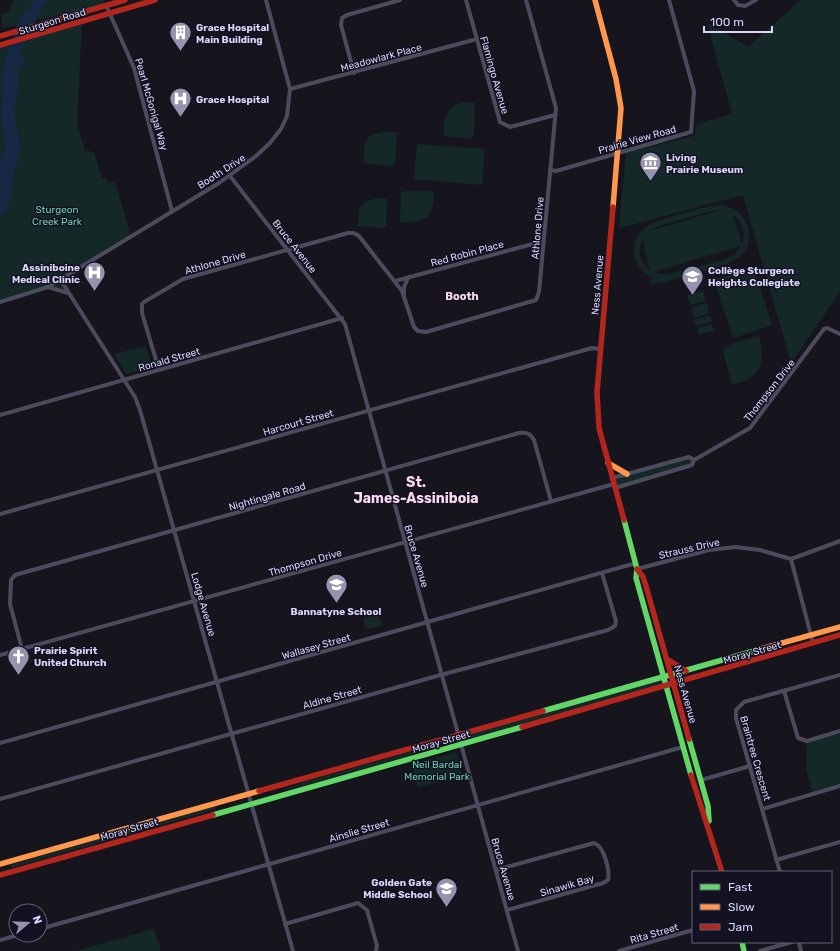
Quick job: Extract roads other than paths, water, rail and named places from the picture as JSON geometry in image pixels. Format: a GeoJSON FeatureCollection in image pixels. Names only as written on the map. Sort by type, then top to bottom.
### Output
{"type":"FeatureCollection","features":[{"type":"Feature","properties":{"kind":"main road","name":"Sturgeon Road"},"geometry":{"type":"LineString","coordinates":[[0,36],[125,0]]}},
{"type":"Feature","properties":{"kind":"main road","name":"Sturgeon Road"},"geometry":{"type":"LineString","coordinates":[[0,46],[155,0]]}},
{"type":"Feature","properties":{"kind":"main road","name":"Ness Avenue"},"geometry":{"type":"LineString","coordinates":[[594,1],[620,93],[621,117],[600,349],[597,400],[598,416],[608,463],[636,566],[636,578],[695,789],[709,827],[722,871]]}},
{"type":"Feature","properties":{"kind":"main road"},"geometry":{"type":"LineString","coordinates":[[608,463],[626,474]]}},
{"type":"Feature","properties":{"kind":"main road","name":"Ness Avenue"},"geometry":{"type":"LineString","coordinates":[[636,566],[643,577],[701,780],[708,806],[709,827]]}},
{"type":"Feature","properties":{"kind":"main road","name":"Moray Street"},"geometry":{"type":"LineString","coordinates":[[0,864],[686,671],[840,626]]}},
{"type":"Feature","properties":{"kind":"main road","name":"Moray Street"},"geometry":{"type":"LineString","coordinates":[[0,874],[461,745],[840,635]]}},
{"type":"Feature","properties":{"kind":"main road"},"geometry":{"type":"LineString","coordinates":[[667,659],[686,671]]}},
{"type":"Feature","properties":{"kind":"street","name":"Booth Drive"},"geometry":{"type":"LineString","coordinates":[[0,302],[48,287],[230,176],[256,156],[276,136],[287,116],[290,89],[266,0]]}},
{"type":"Feature","properties":{"kind":"street"},"geometry":{"type":"LineString","coordinates":[[354,73],[341,25],[342,18],[347,15],[400,0]]}},
{"type":"Feature","properties":{"kind":"street","name":"Flamingo Avenue"},"geometry":{"type":"LineString","coordinates":[[466,0],[500,122],[510,127],[555,115]]}},
{"type":"Feature","properties":{"kind":"street","name":"Athlone Drive"},"geometry":{"type":"LineString","coordinates":[[410,276],[405,282],[405,296],[414,327],[418,331],[422,332],[535,301],[539,292],[555,103],[526,0]]}},
{"type":"Feature","properties":{"kind":"street","name":"Prairie View Road"},"geometry":{"type":"LineString","coordinates":[[550,170],[556,171],[691,132],[694,91],[669,0]]}},
{"type":"Feature","properties":{"kind":"street"},"geometry":{"type":"LineString","coordinates":[[734,0],[738,5],[745,6],[756,0]]}},
{"type":"Feature","properties":{"kind":"street","name":"Pearl McGonigal Way"},"geometry":{"type":"LineString","coordinates":[[106,5],[134,68],[172,211]]}},
{"type":"Feature","properties":{"kind":"street","name":"Meadowlark Place"},"geometry":{"type":"LineString","coordinates":[[290,89],[477,39]]}},
{"type":"Feature","properties":{"kind":"street","name":"Bruce Avenue"},"geometry":{"type":"LineString","coordinates":[[230,176],[342,318],[348,332],[518,951]]}},
{"type":"Feature","properties":{"kind":"street","name":"Athlone Drive"},"geometry":{"type":"LineString","coordinates":[[159,370],[142,313],[142,304],[183,279],[354,233],[359,236],[405,296]]}},
{"type":"Feature","properties":{"kind":"street","name":"Red Robin Place"},"geometry":{"type":"LineString","coordinates":[[395,281],[544,241]]}},
{"type":"Feature","properties":{"kind":"street","name":"Lodge Avenue"},"geometry":{"type":"LineString","coordinates":[[60,279],[138,403],[293,951]]}},
{"type":"Feature","properties":{"kind":"street"},"geometry":{"type":"LineString","coordinates":[[48,287],[69,293]]}},
{"type":"Feature","properties":{"kind":"street","name":"Ronald Street"},"geometry":{"type":"LineString","coordinates":[[0,415],[342,318]]}},
{"type":"Feature","properties":{"kind":"street","name":"Thompson Drive"},"geometry":{"type":"LineString","coordinates":[[0,655],[614,483],[692,465],[694,460],[750,428],[824,329],[827,328],[840,334]]}},
{"type":"Feature","properties":{"kind":"street","name":"Harcourt Street"},"geometry":{"type":"LineString","coordinates":[[0,514],[592,348],[600,349]]}},
{"type":"Feature","properties":{"kind":"street","name":"Nightingale Road"},"geometry":{"type":"LineString","coordinates":[[22,649],[10,604],[12,577],[385,470],[525,432],[531,434],[534,440],[551,501]]}},
{"type":"Feature","properties":{"kind":"street","name":"Thompson Drive"},"geometry":{"type":"LineString","coordinates":[[614,483],[626,474],[689,457],[694,460]]}},
{"type":"Feature","properties":{"kind":"street"},"geometry":{"type":"LineString","coordinates":[[813,643],[791,558],[840,541]]}},
{"type":"Feature","properties":{"kind":"street","name":"Strauss Drive"},"geometry":{"type":"LineString","coordinates":[[636,566],[710,550],[736,547],[760,550],[791,558]]}},
{"type":"Feature","properties":{"kind":"street","name":"Wallasey Street"},"geometry":{"type":"LineString","coordinates":[[0,743],[602,573],[636,566]]}},
{"type":"Feature","properties":{"kind":"street","name":"Aldine Street"},"geometry":{"type":"LineString","coordinates":[[0,799],[442,674],[613,628],[616,621],[602,573]]}},
{"type":"Feature","properties":{"kind":"street","name":"Braintree Crescent"},"geometry":{"type":"LineString","coordinates":[[780,871],[736,718],[736,710],[744,702],[840,676]]}},
{"type":"Feature","properties":{"kind":"street"},"geometry":{"type":"LineString","coordinates":[[784,691],[798,738],[807,741],[840,731]]}},
{"type":"Feature","properties":{"kind":"street","name":"Ainslie Street"},"geometry":{"type":"LineString","coordinates":[[48,927],[683,747]]}},
{"type":"Feature","properties":{"kind":"street"},"geometry":{"type":"LineString","coordinates":[[701,780],[750,766]]}},
{"type":"Feature","properties":{"kind":"street"},"geometry":{"type":"LineString","coordinates":[[762,809],[840,786]]}},
{"type":"Feature","properties":{"kind":"street"},"geometry":{"type":"LineString","coordinates":[[776,860],[840,842]]}},
{"type":"Feature","properties":{"kind":"street","name":"Sinawik Bay"},"geometry":{"type":"LineString","coordinates":[[496,870],[594,843],[598,844],[601,848],[606,865],[609,876],[608,880],[603,883],[507,910]]}},
{"type":"Feature","properties":{"kind":"street"},"geometry":{"type":"LineString","coordinates":[[285,924],[358,903],[367,910],[377,946],[376,951]]}},
{"type":"Feature","properties":{"kind":"street","name":"Rita Street"},"geometry":{"type":"LineString","coordinates":[[619,951],[692,930]]}},
{"type":"Feature","properties":{"kind":"street"},"geometry":{"type":"LineString","coordinates":[[760,951],[788,943]]}},
{"type":"Feature","properties":{"kind":"water"},"geometry":{"type":"Polygon","coordinates":[[[35,0],[48,0],[38,15],[20,53],[19,58],[23,57],[25,59],[17,69],[18,82],[15,121],[20,153],[14,173],[12,197],[5,212],[0,218],[0,159],[5,150],[1,121],[3,68],[19,20],[35,0]]]}},
{"type":"Feature","properties":{"kind":"place","name":"Grace Hospital Main Building"},"geometry":{"type":"Point","coordinates":[180,52]}},
{"type":"Feature","properties":{"kind":"place","name":"Grace Hospital"},"geometry":{"type":"Point","coordinates":[181,118]}},
{"type":"Feature","properties":{"kind":"place","name":"Living Prairie Museum"},"geometry":{"type":"Point","coordinates":[651,182]}},
{"type":"Feature","properties":{"kind":"place","name":"Assiniboine Medical Clinic"},"geometry":{"type":"Point","coordinates":[95,292]}},
{"type":"Feature","properties":{"kind":"place","name":"Collège Sturgeon Heights Collegiate"},"geometry":{"type":"Point","coordinates":[692,296]}},
{"type":"Feature","properties":{"kind":"place","name":"Bannatyne School"},"geometry":{"type":"Point","coordinates":[336,604]}},
{"type":"Feature","properties":{"kind":"place","name":"Prairie Spirit United Church"},"geometry":{"type":"Point","coordinates":[19,676]}},
{"type":"Feature","properties":{"kind":"place","name":"Golden Gate Middle School"},"geometry":{"type":"Point","coordinates":[447,908]}},
{"type":"Feature","properties":{"kind":"district","name":"Booth"},"geometry":{"type":"Point","coordinates":[462,296]}},
{"type":"Feature","properties":{"kind":"district","name":"St. James-Assiniboia"},"geometry":{"type":"Point","coordinates":[416,490]}},
{"type":"Feature","properties":{"kind":"park label","name":"Sturgeon Creek Park"},"geometry":{"type":"Point","coordinates":[57,214]}},
{"type":"Feature","properties":{"kind":"park label","name":"Neil Bardal Memorial Park"},"geometry":{"type":"Point","coordinates":[437,770]}}]}
